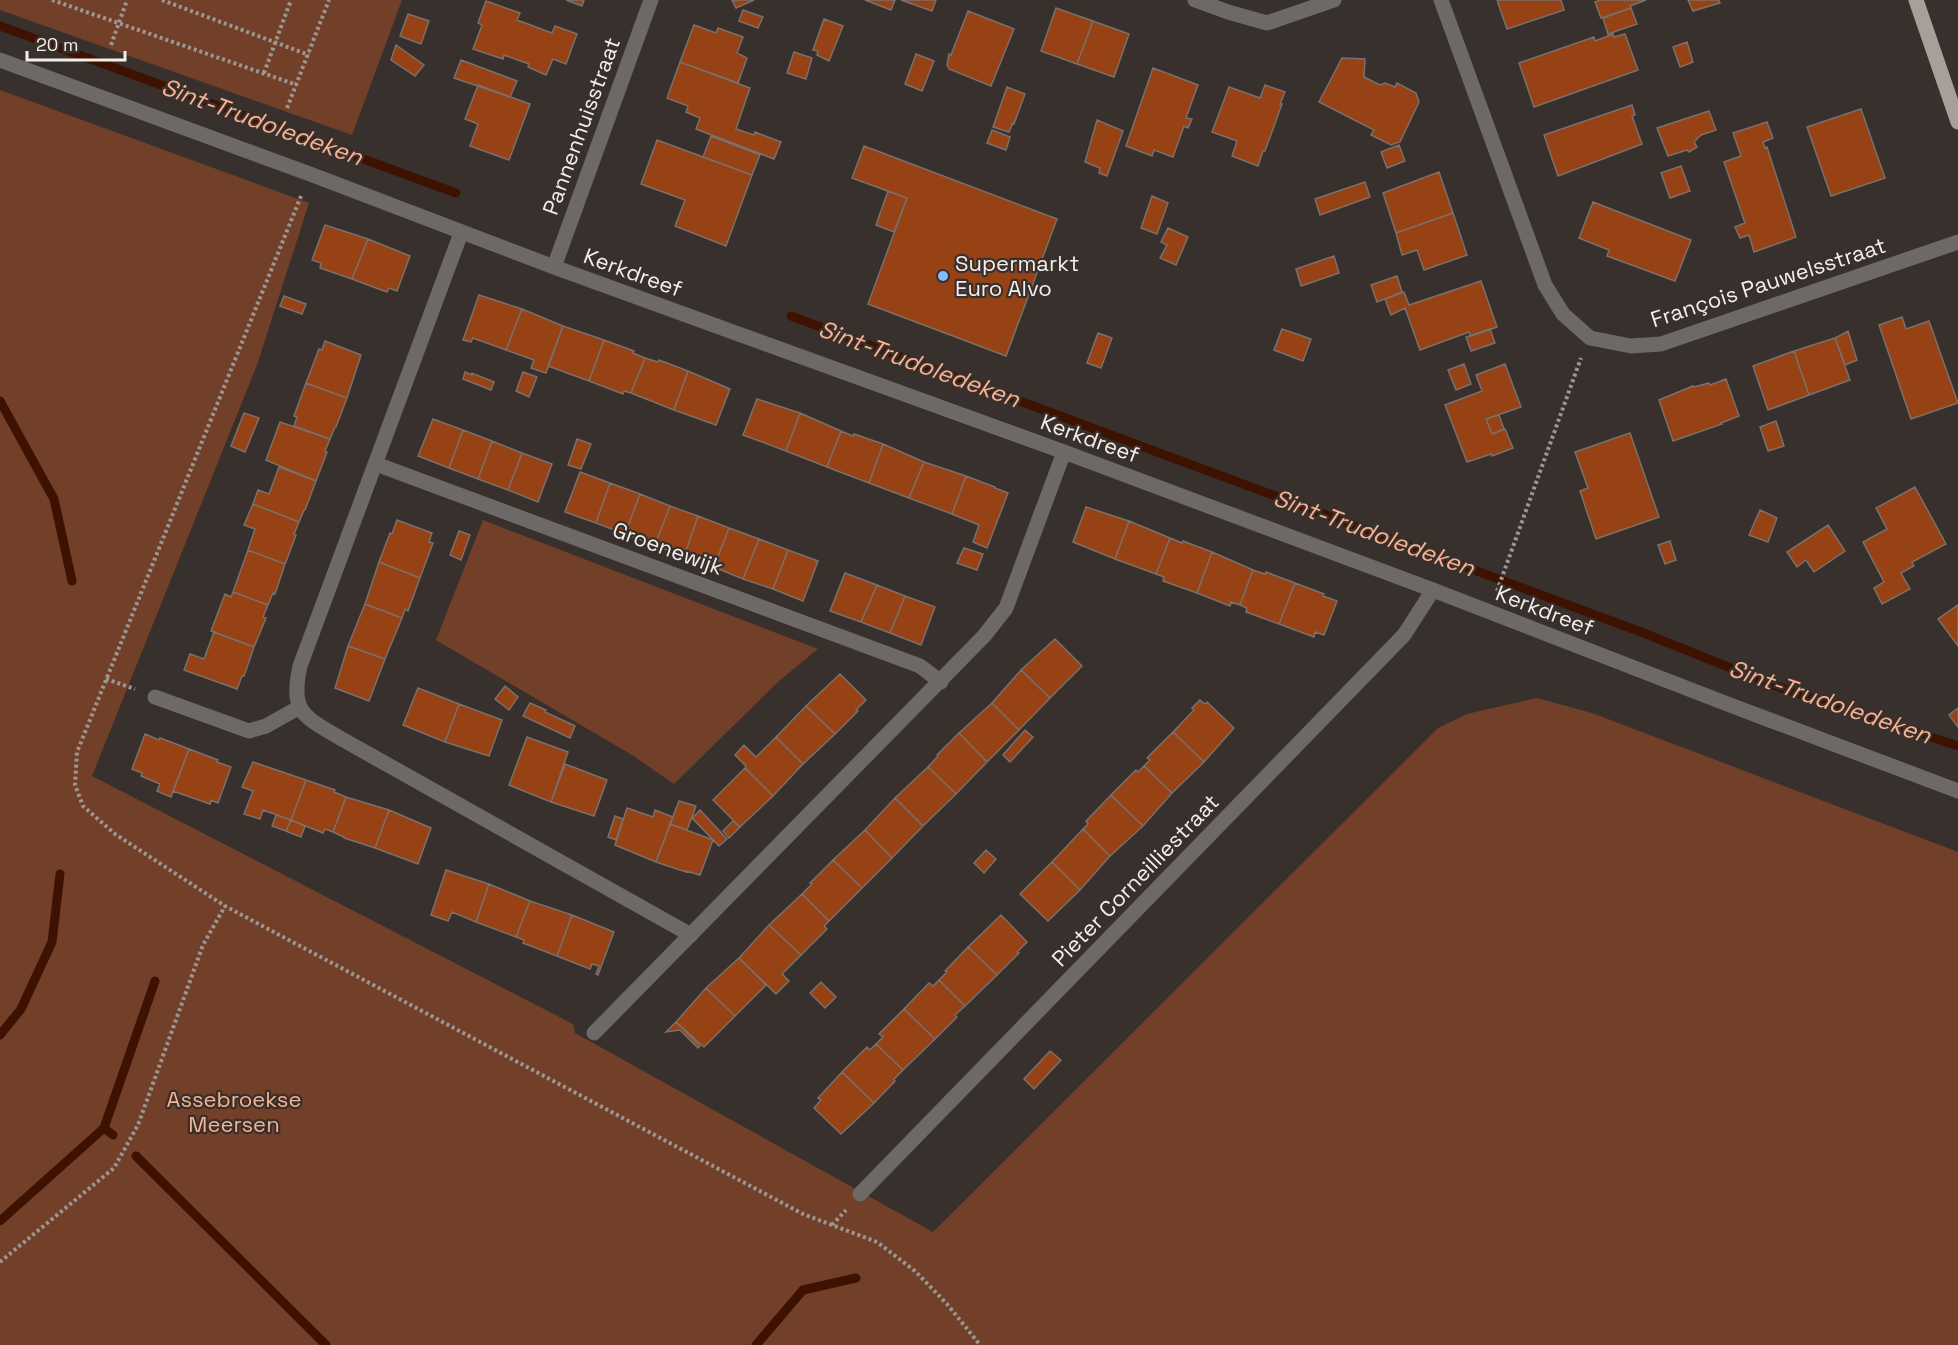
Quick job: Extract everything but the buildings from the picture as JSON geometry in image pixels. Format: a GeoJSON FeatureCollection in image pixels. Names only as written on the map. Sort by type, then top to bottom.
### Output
{"type":"FeatureCollection","features":[{"type":"Feature","properties":{"kind":"main road"},"geometry":{"type":"LineString","coordinates":[[1916,0],[1958,122]]}},
{"type":"Feature","properties":{"kind":"street","name":"Pannenhuisstraat"},"geometry":{"type":"LineString","coordinates":[[554,267],[651,0]]}},
{"type":"Feature","properties":{"kind":"street"},"geometry":{"type":"LineString","coordinates":[[1195,0],[1267,23],[1334,0]]}},
{"type":"Feature","properties":{"kind":"street"},"geometry":{"type":"LineString","coordinates":[[1441,0],[1545,285],[1563,314],[1590,338]]}},
{"type":"Feature","properties":{"kind":"street","name":"Kerkdreef"},"geometry":{"type":"LineString","coordinates":[[0,60],[310,174],[461,233],[1064,452],[1958,791]]}},
{"type":"Feature","properties":{"kind":"street"},"geometry":{"type":"LineString","coordinates":[[461,233],[300,666],[295,687],[298,708],[313,722],[340,738],[691,935]]}},
{"type":"Feature","properties":{"kind":"street","name":"François Pauwelsstraat"},"geometry":{"type":"LineString","coordinates":[[1590,338],[1631,346],[1661,344],[1958,242]]}},
{"type":"Feature","properties":{"kind":"street"},"geometry":{"type":"LineString","coordinates":[[594,1033],[984,636],[1006,608],[1064,452]]}},
{"type":"Feature","properties":{"kind":"street","name":"Groenewijk"},"geometry":{"type":"LineString","coordinates":[[376,464],[920,666],[941,682]]}},
{"type":"Feature","properties":{"kind":"street","name":"Pieter Corneilliestraat"},"geometry":{"type":"LineString","coordinates":[[860,1194],[1404,635],[1433,590]]}},
{"type":"Feature","properties":{"kind":"street"},"geometry":{"type":"LineString","coordinates":[[155,697],[249,731],[266,726],[298,708]]}},
{"type":"Feature","properties":{"kind":"path"},"geometry":{"type":"LineString","coordinates":[[52,0],[297,86]]}},
{"type":"Feature","properties":{"kind":"path"},"geometry":{"type":"LineString","coordinates":[[111,45],[127,0]]}},
{"type":"Feature","properties":{"kind":"path"},"geometry":{"type":"LineString","coordinates":[[162,0],[309,55]]}},
{"type":"Feature","properties":{"kind":"path"},"geometry":{"type":"LineString","coordinates":[[264,73],[291,0]]}},
{"type":"Feature","properties":{"kind":"path"},"geometry":{"type":"LineString","coordinates":[[287,108],[329,0]]}},
{"type":"Feature","properties":{"kind":"path"},"geometry":{"type":"LineString","coordinates":[[310,174],[77,752],[75,785],[83,806],[115,834],[225,906],[803,1214],[877,1242],[915,1271],[947,1304],[980,1345]]}},
{"type":"Feature","properties":{"kind":"path"},"geometry":{"type":"LineString","coordinates":[[1497,591],[1590,338]]}},
{"type":"Feature","properties":{"kind":"path"},"geometry":{"type":"LineString","coordinates":[[0,1262],[114,1168],[138,1125],[203,945],[225,906]]}},
{"type":"Feature","properties":{"kind":"green space"},"geometry":{"type":"Polygon","coordinates":[[[0,0],[402,0],[352,135],[0,10],[0,0]]]}},
{"type":"Feature","properties":{"kind":"green space","name":"Assebroekse Meersen"},"geometry":{"type":"Polygon","coordinates":[[[0,90],[309,203],[257,365],[92,776],[573,1024],[575,1033],[933,1232],[1438,728],[1467,714],[1537,698],[1592,713],[1958,852],[1958,1345],[0,1345],[0,90]]]}},
{"type":"Feature","properties":{"kind":"green space"},"geometry":{"type":"Polygon","coordinates":[[[483,520],[818,649],[779,681],[674,784],[632,755],[436,640],[483,520]]]}},
{"type":"Feature","properties":{"kind":"waterway","name":"Sint-Trudoledeken"},"geometry":{"type":"LineString","coordinates":[[0,26],[456,193]]}},
{"type":"Feature","properties":{"kind":"waterway","name":"Sint-Trudoledeken"},"geometry":{"type":"LineString","coordinates":[[791,316],[1641,632],[1773,685],[1958,746]]}},
{"type":"Feature","properties":{"kind":"waterway"},"geometry":{"type":"LineString","coordinates":[[0,401],[54,499],[72,581]]}},
{"type":"Feature","properties":{"kind":"waterway"},"geometry":{"type":"LineString","coordinates":[[0,1035],[21,1009],[52,942],[60,874]]}},
{"type":"Feature","properties":{"kind":"waterway"},"geometry":{"type":"LineString","coordinates":[[104,1128],[155,981]]}},
{"type":"Feature","properties":{"kind":"waterway"},"geometry":{"type":"LineString","coordinates":[[0,1221],[104,1128],[113,1135]]}},
{"type":"Feature","properties":{"kind":"waterway"},"geometry":{"type":"LineString","coordinates":[[136,1156],[326,1345]]}},
{"type":"Feature","properties":{"kind":"waterway"},"geometry":{"type":"LineString","coordinates":[[756,1345],[803,1290],[856,1278]]}},
{"type":"Feature","properties":{"kind":"place","name":"Supermarkt Euro Alvo"},"geometry":{"type":"Point","coordinates":[943,276]}}]}
